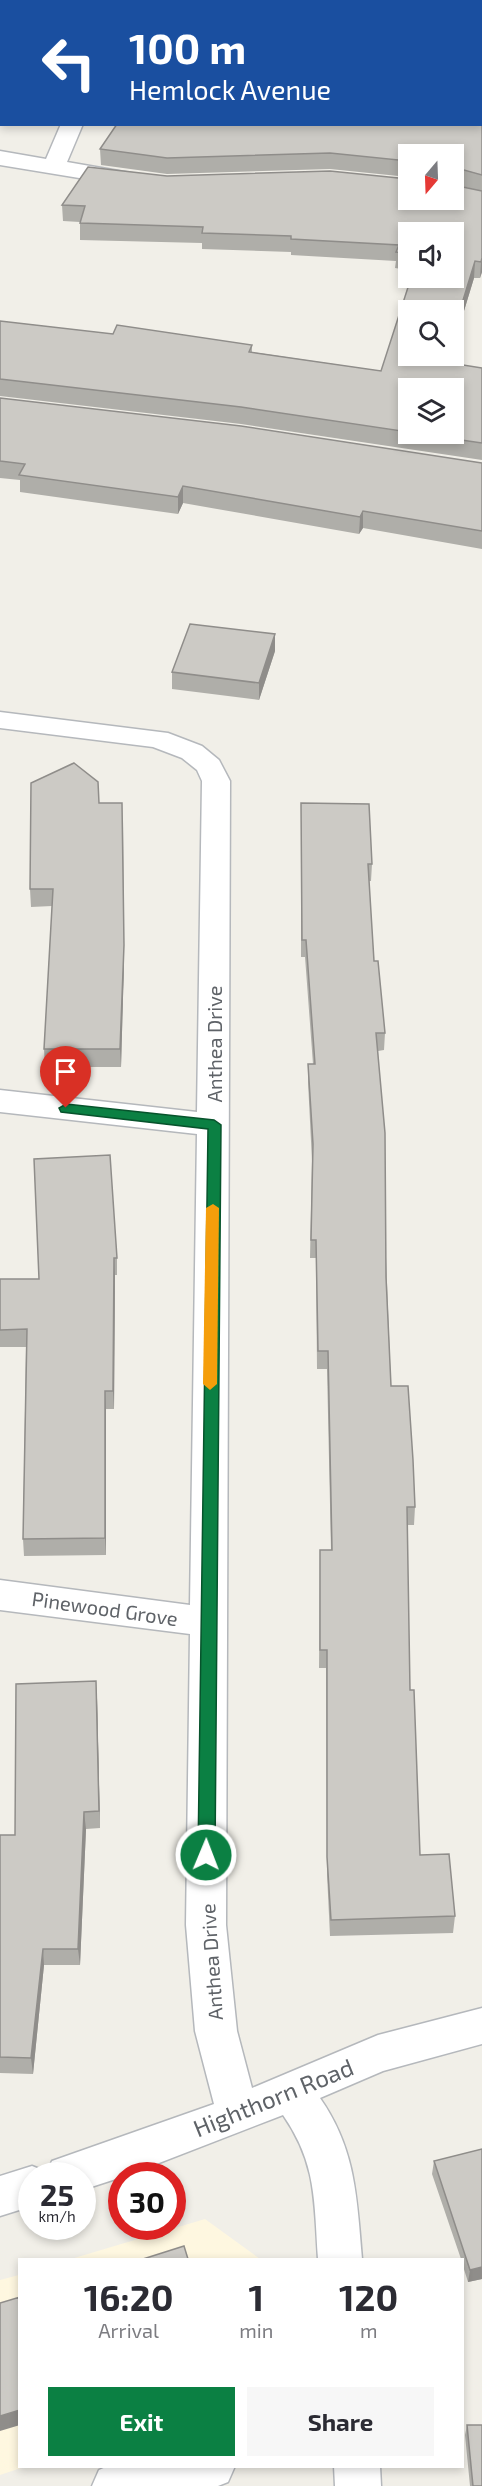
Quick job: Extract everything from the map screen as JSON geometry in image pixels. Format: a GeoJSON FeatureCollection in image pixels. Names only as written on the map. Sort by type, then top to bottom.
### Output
{"type":"FeatureCollection","features":[{"type":"Feature","properties":{"kind":"street"},"geometry":{"type":"LineString","coordinates":[[54,166],[71,126]]}},
{"type":"Feature","properties":{"kind":"street"},"geometry":{"type":"LineString","coordinates":[[0,158],[144,181]]}},
{"type":"Feature","properties":{"kind":"street","name":"Anthea Drive"},"geometry":{"type":"LineString","coordinates":[[0,720],[158,739],[192,752],[209,766],[216,781],[206,1925],[216,2031],[238,2114]]}},
{"type":"Feature","properties":{"kind":"street"},"geometry":{"type":"LineString","coordinates":[[0,1101],[214,1125]]}},
{"type":"Feature","properties":{"kind":"street","name":"Pinewood Grove"},"geometry":{"type":"LineString","coordinates":[[0,1594],[209,1622]]}},
{"type":"Feature","properties":{"kind":"street","name":"Highthorn Road"},"geometry":{"type":"LineString","coordinates":[[96,2166],[238,2114],[378,2054],[482,2025]]}},
{"type":"Feature","properties":{"kind":"street"},"geometry":{"type":"LineString","coordinates":[[290,2090],[315,2126],[333,2174],[340,2258]]}},
{"type":"Feature","properties":{"kind":"street"},"geometry":{"type":"LineString","coordinates":[[0,2196],[18,2190]]}},
{"type":"Feature","properties":{"kind":"street"},"geometry":{"type":"LineString","coordinates":[[116,2486],[202,2468]]}},
{"type":"Feature","properties":{"kind":"street"},"geometry":{"type":"LineString","coordinates":[[357,2468],[358,2486]]}},
{"type":"Feature","properties":{"kind":"shaded area"},"geometry":{"type":"Polygon","coordinates":[[[205,2219],[259,2258],[74,2258],[135,2240],[186,2240],[186,2225],[205,2219]]]}},
{"type":"Feature","properties":{"kind":"shaded area"},"geometry":{"type":"Polygon","coordinates":[[[18,2275],[18,2468],[21,2468],[0,2475],[0,2280],[18,2275]]]}},
{"type":"Feature","properties":{"kind":"building"},"geometry":{"type":"Polygon","coordinates":[[[116,126],[482,126],[482,175],[464,170],[464,144],[398,144],[398,160],[330,153],[167,158],[100,149],[116,126]]]}},
{"type":"Feature","properties":{"kind":"building"},"geometry":{"type":"Polygon","coordinates":[[[88,167],[167,176],[330,171],[398,178],[398,210],[464,210],[464,187],[482,191],[482,258],[481,262],[475,261],[463,300],[404,300],[408,288],[464,288],[464,222],[398,222],[398,245],[291,239],[291,236],[202,233],[203,227],[80,223],[85,206],[62,205],[88,167]]]}},
{"type":"Feature","properties":{"kind":"building"},"geometry":{"type":"Polygon","coordinates":[[[398,318],[398,366],[464,365],[482,368],[482,443],[464,440],[464,378],[398,378],[398,431],[241,407],[0,379],[0,321],[113,334],[117,325],[252,345],[249,352],[381,371],[398,318]]]}},
{"type":"Feature","properties":{"kind":"building"},"geometry":{"type":"Polygon","coordinates":[[[0,398],[241,426],[482,463],[482,531],[363,511],[360,517],[183,486],[178,497],[19,475],[25,464],[0,461],[0,398]]]}},
{"type":"Feature","properties":{"kind":"building"},"geometry":{"type":"Polygon","coordinates":[[[190,624],[275,634],[259,683],[172,672],[190,624]]]}},
{"type":"Feature","properties":{"kind":"building"},"geometry":{"type":"Polygon","coordinates":[[[74,763],[98,782],[99,803],[122,803],[124,945],[120,1049],[44,1049],[53,889],[30,889],[31,783],[74,763]]]}},
{"type":"Feature","properties":{"kind":"building"},"geometry":{"type":"Polygon","coordinates":[[[301,803],[369,804],[372,864],[368,864],[374,961],[378,961],[385,1033],[376,1033],[385,1133],[386,1277],[391,1386],[408,1386],[413,1460],[415,1507],[407,1507],[410,1690],[414,1690],[420,1855],[449,1854],[455,1916],[331,1920],[327,1857],[327,1650],[320,1650],[320,1550],[332,1550],[328,1351],[318,1351],[316,1240],[311,1240],[313,1144],[308,1064],[315,1064],[306,940],[302,940],[301,803]]]}},
{"type":"Feature","properties":{"kind":"building"},"geometry":{"type":"Polygon","coordinates":[[[110,1155],[117,1258],[114,1258],[113,1391],[105,1391],[105,1538],[23,1539],[27,1329],[0,1330],[0,1279],[39,1279],[34,1159],[110,1155]]]}},
{"type":"Feature","properties":{"kind":"building"},"geometry":{"type":"Polygon","coordinates":[[[96,1681],[99,1811],[84,1812],[78,1949],[43,1949],[31,2058],[0,2057],[0,1835],[15,1835],[16,1684],[96,1681]]]}},
{"type":"Feature","properties":{"kind":"building"},"geometry":{"type":"Polygon","coordinates":[[[482,2149],[482,2267],[470,2270],[434,2161],[482,2149]]]}},
{"type":"Feature","properties":{"kind":"building"},"geometry":{"type":"Polygon","coordinates":[[[184,2246],[188,2258],[146,2258],[184,2246]]]}},
{"type":"Feature","properties":{"kind":"building"},"geometry":{"type":"Polygon","coordinates":[[[18,2298],[18,2411],[0,2416],[0,2303],[18,2298]]]}},
{"type":"Feature","properties":{"kind":"building"},"geometry":{"type":"Polygon","coordinates":[[[467,2425],[482,2425],[482,2486],[473,2486],[467,2425]]]}},
{"type":"Feature","properties":{"kind":"slow traffic"},"geometry":{"type":"LineString","coordinates":[[210,1384],[213,1208]]}},
{"type":"Feature","properties":{"kind":"route"},"geometry":{"type":"LineString","coordinates":[[66,1108],[214,1125],[206,1855]]}}]}
